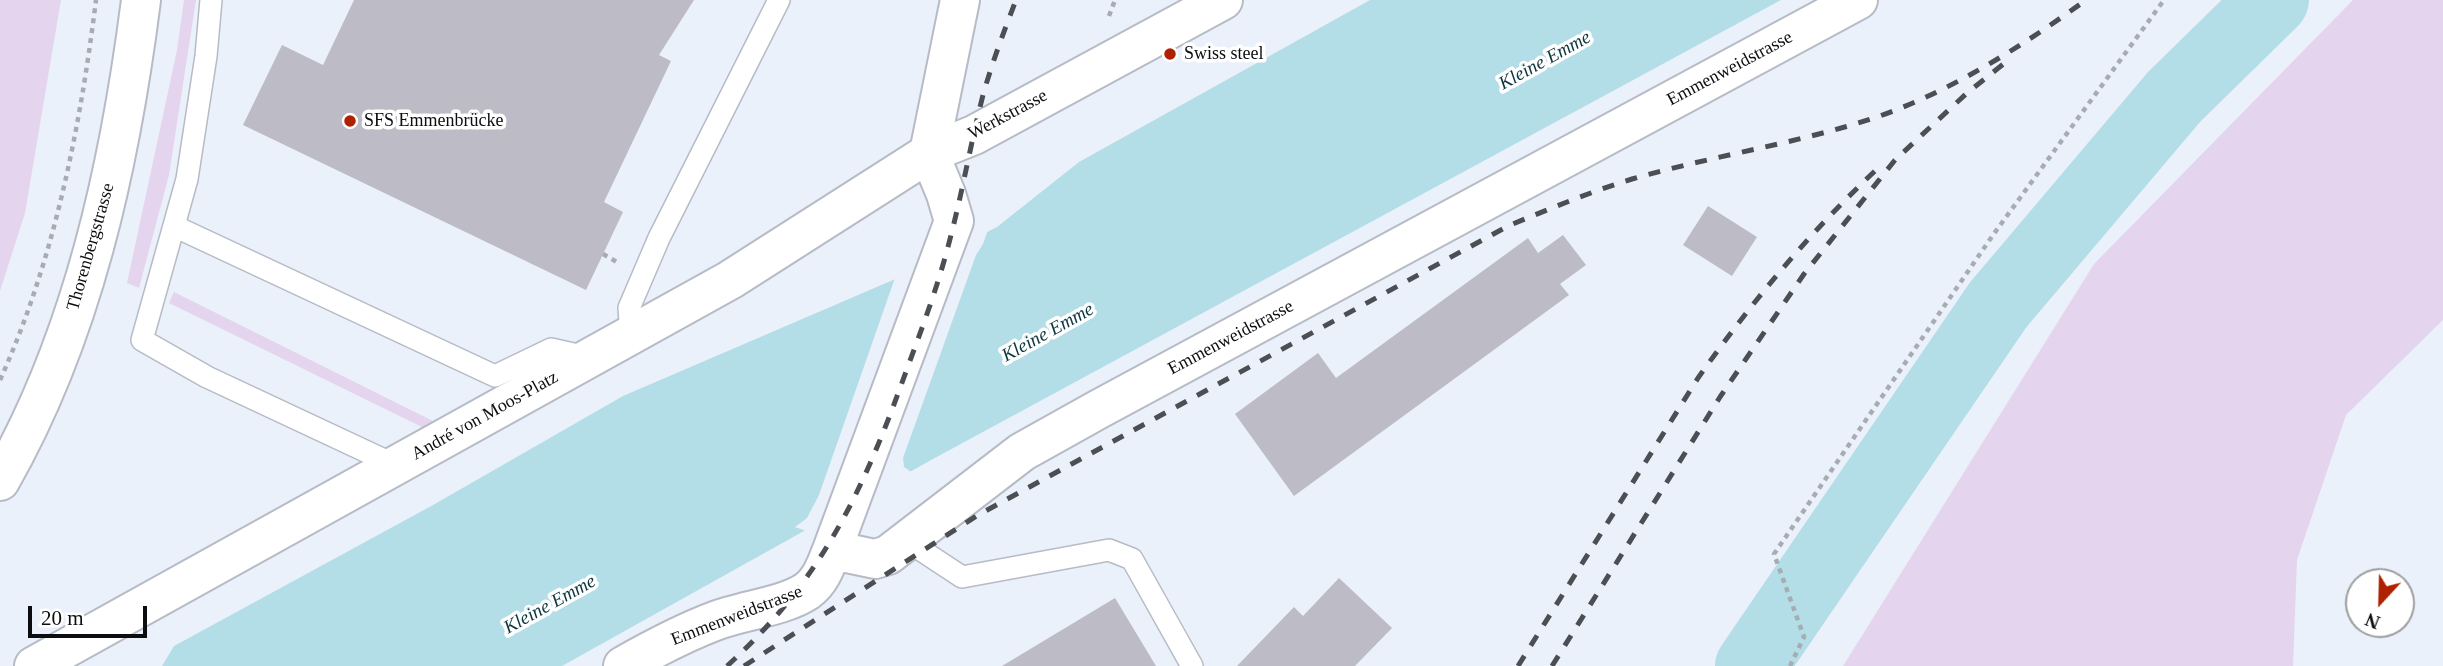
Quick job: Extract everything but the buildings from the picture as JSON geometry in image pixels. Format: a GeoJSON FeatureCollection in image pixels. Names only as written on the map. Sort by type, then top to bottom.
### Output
{"type":"FeatureCollection","features":[{"type":"Feature","properties":{"kind":"street","name":"Thorenbergstrasse"},"geometry":{"type":"LineString","coordinates":[[0,481],[59,353],[100,223],[128,88],[141,0]]}},
{"type":"Feature","properties":{"kind":"street"},"geometry":{"type":"LineString","coordinates":[[838,533],[954,221],[952,209],[929,153],[960,0]]}},
{"type":"Feature","properties":{"kind":"street","name":"Werkstrasse"},"geometry":{"type":"LineString","coordinates":[[929,153],[974,135],[1223,0]]}},
{"type":"Feature","properties":{"kind":"street","name":"Emmenweidstrasse"},"geometry":{"type":"LineString","coordinates":[[623,666],[664,643],[708,624],[807,591],[817,582],[838,533],[875,559],[888,555],[1022,452],[1858,0]]}},
{"type":"Feature","properties":{"kind":"street","name":"André von Moos-Platz"},"geometry":{"type":"LineString","coordinates":[[34,666],[730,280],[929,153]]}},
{"type":"Feature","properties":{"kind":"lane"},"geometry":{"type":"LineString","coordinates":[[211,0],[206,56],[187,178],[142,340],[207,377],[395,466]]}},
{"type":"Feature","properties":{"kind":"lane"},"geometry":{"type":"LineString","coordinates":[[631,336],[629,308],[659,238],[779,0]]}},
{"type":"Feature","properties":{"kind":"lane"},"geometry":{"type":"LineString","coordinates":[[174,226],[495,376],[551,349],[591,358]]}},
{"type":"Feature","properties":{"kind":"lane"},"geometry":{"type":"LineString","coordinates":[[911,538],[921,550],[962,577],[1109,550],[1132,559],[1192,666]]}},
{"type":"Feature","properties":{"kind":"path"},"geometry":{"type":"LineString","coordinates":[[0,380],[29,305],[60,204],[78,119],[96,0]]}},
{"type":"Feature","properties":{"kind":"path"},"geometry":{"type":"LineString","coordinates":[[1790,666],[1804,637],[1774,554],[1993,235],[2164,0]]}},
{"type":"Feature","properties":{"kind":"shaded area"},"geometry":{"type":"Polygon","coordinates":[[[0,0],[61,0],[25,213],[0,291],[0,0]]]}},
{"type":"Feature","properties":{"kind":"shaded area"},"geometry":{"type":"Polygon","coordinates":[[[184,0],[196,0],[169,175],[139,288],[127,283],[177,50],[184,0]]]}},
{"type":"Feature","properties":{"kind":"shaded area"},"geometry":{"type":"Polygon","coordinates":[[[2353,0],[2443,0],[2443,320],[2346,415],[2297,560],[2293,666],[1843,666],[2094,264],[2353,0]]]}},
{"type":"Feature","properties":{"kind":"shaded area"},"geometry":{"type":"Polygon","coordinates":[[[174,292],[439,424],[428,430],[169,303],[174,292]]]}},
{"type":"Feature","properties":{"kind":"water","name":"Kleine Emme"},"geometry":{"type":"Polygon","coordinates":[[[1370,0],[1781,0],[933,459],[562,666],[162,666],[174,646],[433,505],[623,396],[893,280],[997,227],[1079,162],[1370,0]]]}},
{"type":"Feature","properties":{"kind":"pier"},"geometry":{"type":"Polygon","coordinates":[[[989,227],[976,255],[903,458],[904,467],[914,474],[809,532],[795,527],[807,518],[819,495],[896,275],[989,227]]]}},
{"type":"Feature","properties":{"kind":"waterway"},"geometry":{"type":"LineString","coordinates":[[1751,666],[1998,305],[2174,97],[2273,0]]}},
{"type":"Feature","properties":{"kind":"railway"},"geometry":{"type":"LineString","coordinates":[[727,666],[761,633],[816,564],[838,528],[875,452],[937,285],[983,95],[1016,0]]}},
{"type":"Feature","properties":{"kind":"railway"},"geometry":{"type":"LineString","coordinates":[[744,666],[978,515],[1508,226],[1632,179],[1874,118],[1930,95],[1984,67],[2086,0]]}},
{"type":"Feature","properties":{"kind":"railway"},"geometry":{"type":"LineString","coordinates":[[1552,666],[1720,397],[1804,274],[1895,160],[1967,93],[2006,62]]}},
{"type":"Feature","properties":{"kind":"railway"},"geometry":{"type":"LineString","coordinates":[[1518,666],[1718,350],[1804,244],[1876,170]]}},
{"type":"Feature","properties":{"kind":"place","name":"Swiss steel"},"geometry":{"type":"Point","coordinates":[1170,54]}},
{"type":"Feature","properties":{"kind":"place","name":"SFS Emmenbrücke"},"geometry":{"type":"Point","coordinates":[350,121]}}]}
